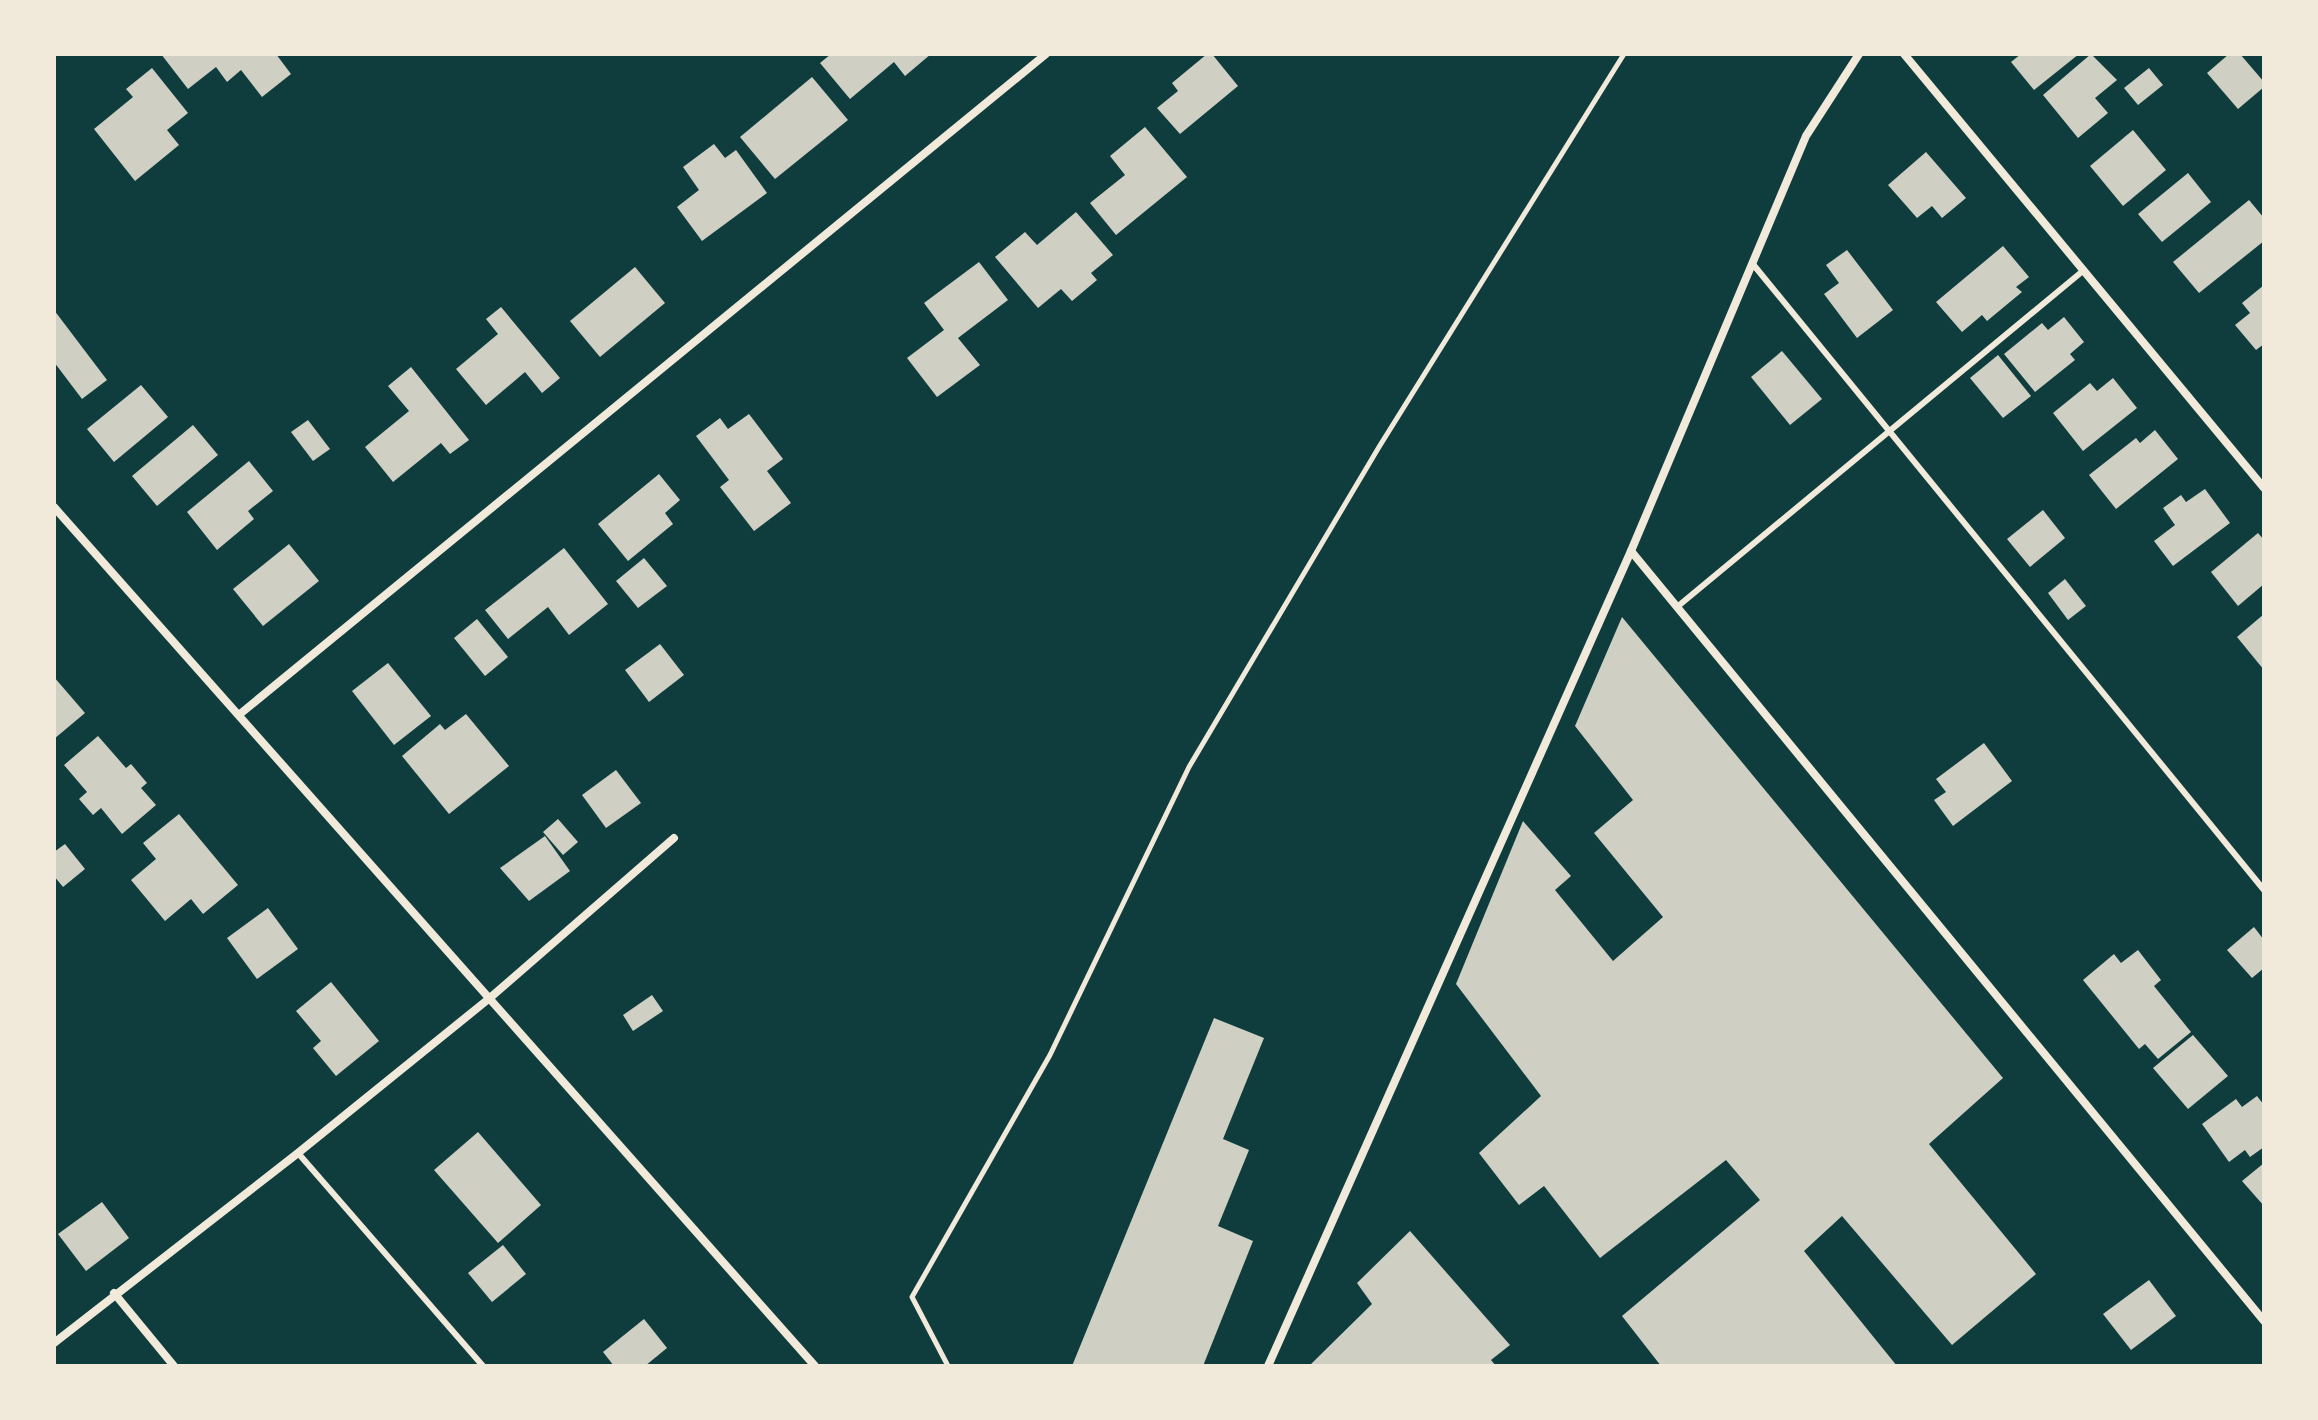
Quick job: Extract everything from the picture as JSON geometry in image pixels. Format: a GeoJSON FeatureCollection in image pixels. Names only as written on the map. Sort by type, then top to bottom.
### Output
{"type":"FeatureCollection","features":[{"type":"Feature","properties":{"kind":"street"},"geometry":{"type":"LineString","coordinates":[[240,714],[1046,54]]}},
{"type":"Feature","properties":{"kind":"street"},"geometry":{"type":"LineString","coordinates":[[1268,1366],[1631,551],[1806,136],[1859,54]]}},
{"type":"Feature","properties":{"kind":"street"},"geometry":{"type":"LineString","coordinates":[[1904,54],[2264,488]]}},
{"type":"Feature","properties":{"kind":"street"},"geometry":{"type":"LineString","coordinates":[[54,507],[815,1366]]}},
{"type":"Feature","properties":{"kind":"street"},"geometry":{"type":"LineString","coordinates":[[1631,551],[2264,1321]]}},
{"type":"Feature","properties":{"kind":"street"},"geometry":{"type":"LineString","coordinates":[[54,1343],[114,1293],[298,1153],[491,997],[674,838]]}},
{"type":"Feature","properties":{"kind":"street"},"geometry":{"type":"LineString","coordinates":[[114,1293],[174,1366]]}},
{"type":"Feature","properties":{"kind":"lane"},"geometry":{"type":"LineString","coordinates":[[1752,263],[2264,890]]}},
{"type":"Feature","properties":{"kind":"lane"},"geometry":{"type":"LineString","coordinates":[[1677,607],[2084,270]]}},
{"type":"Feature","properties":{"kind":"lane"},"geometry":{"type":"LineString","coordinates":[[298,1153],[483,1366]]}},
{"type":"Feature","properties":{"kind":"path"},"geometry":{"type":"LineString","coordinates":[[948,1366],[912,1297],[1050,1055],[1189,767],[1379,447],[1624,54]]}},
{"type":"Feature","properties":{"kind":"building"},"geometry":{"type":"Polygon","coordinates":[[[161,54],[276,54],[291,74],[262,97],[241,70],[227,82],[216,67],[188,89],[161,54]]]}},
{"type":"Feature","properties":{"kind":"building"},"geometry":{"type":"Polygon","coordinates":[[[831,54],[931,54],[905,76],[894,62],[850,99],[820,63],[831,54]]]}},
{"type":"Feature","properties":{"kind":"building"},"geometry":{"type":"Polygon","coordinates":[[[1207,54],[1212,54],[1238,86],[1180,134],[1157,108],[1178,91],[1172,83],[1207,54]]]}},
{"type":"Feature","properties":{"kind":"building"},"geometry":{"type":"Polygon","coordinates":[[[2021,54],[2079,54],[2034,90],[2011,62],[2021,54]]]}},
{"type":"Feature","properties":{"kind":"building"},"geometry":{"type":"Polygon","coordinates":[[[2091,54],[2117,80],[2095,98],[2108,113],[2078,138],[2043,95],[2091,54]]]}},
{"type":"Feature","properties":{"kind":"building"},"geometry":{"type":"Polygon","coordinates":[[[2229,54],[2240,54],[2264,82],[2264,87],[2238,109],[2207,73],[2229,54]]]}},
{"type":"Feature","properties":{"kind":"building"},"geometry":{"type":"Polygon","coordinates":[[[152,68],[188,113],[167,130],[179,145],[135,181],[94,129],[133,97],[126,89],[152,68]]]}},
{"type":"Feature","properties":{"kind":"building"},"geometry":{"type":"Polygon","coordinates":[[[2149,68],[2163,85],[2138,105],[2124,88],[2149,68]]]}},
{"type":"Feature","properties":{"kind":"building"},"geometry":{"type":"Polygon","coordinates":[[[812,77],[848,120],[775,179],[740,137],[812,77]]]}},
{"type":"Feature","properties":{"kind":"building"},"geometry":{"type":"Polygon","coordinates":[[[1145,127],[1187,177],[1116,235],[1090,203],[1125,175],[1110,156],[1145,127]]]}},
{"type":"Feature","properties":{"kind":"building"},"geometry":{"type":"Polygon","coordinates":[[[2133,130],[2166,170],[2123,206],[2090,166],[2133,130]]]}},
{"type":"Feature","properties":{"kind":"building"},"geometry":{"type":"Polygon","coordinates":[[[714,144],[725,158],[736,150],[767,193],[702,241],[677,207],[699,190],[683,167],[714,144]]]}},
{"type":"Feature","properties":{"kind":"building"},"geometry":{"type":"Polygon","coordinates":[[[1926,152],[1966,198],[1942,218],[1932,206],[1917,218],[1888,185],[1926,152]]]}},
{"type":"Feature","properties":{"kind":"building"},"geometry":{"type":"Polygon","coordinates":[[[2188,173],[2211,202],[2162,242],[2138,214],[2188,173]]]}},
{"type":"Feature","properties":{"kind":"building"},"geometry":{"type":"Polygon","coordinates":[[[2249,200],[2264,218],[2264,241],[2199,293],[2173,262],[2249,200]]]}},
{"type":"Feature","properties":{"kind":"building"},"geometry":{"type":"Polygon","coordinates":[[[1076,212],[1113,255],[1091,273],[1097,280],[1072,301],[1061,289],[1038,308],[995,257],[1025,232],[1037,245],[1076,212]]]}},
{"type":"Feature","properties":{"kind":"building"},"geometry":{"type":"Polygon","coordinates":[[[2003,246],[2029,277],[2016,287],[2022,292],[1987,321],[1982,315],[1962,332],[1936,302],[2003,246]]]}},
{"type":"Feature","properties":{"kind":"building"},"geometry":{"type":"Polygon","coordinates":[[[1847,250],[1893,310],[1857,338],[1824,294],[1839,283],[1826,265],[1847,250]]]}},
{"type":"Feature","properties":{"kind":"building"},"geometry":{"type":"Polygon","coordinates":[[[979,262],[1008,300],[958,338],[980,365],[937,397],[907,358],[944,330],[924,303],[979,262]]]}},
{"type":"Feature","properties":{"kind":"building"},"geometry":{"type":"Polygon","coordinates":[[[635,267],[665,303],[600,357],[570,321],[635,267]]]}},
{"type":"Feature","properties":{"kind":"building"},"geometry":{"type":"Polygon","coordinates":[[[2264,285],[2264,344],[2256,350],[2235,325],[2250,313],[2242,303],[2264,285]]]}},
{"type":"Feature","properties":{"kind":"building"},"geometry":{"type":"Polygon","coordinates":[[[501,307],[560,378],[542,393],[525,372],[486,405],[456,369],[498,334],[486,319],[501,307]]]}},
{"type":"Feature","properties":{"kind":"building"},"geometry":{"type":"Polygon","coordinates":[[[54,310],[107,380],[82,399],[54,362],[54,310]]]}},
{"type":"Feature","properties":{"kind":"building"},"geometry":{"type":"Polygon","coordinates":[[[2064,317],[2084,342],[2070,354],[2075,360],[2035,392],[2004,354],[2042,323],[2048,330],[2064,317]]]}},
{"type":"Feature","properties":{"kind":"building"},"geometry":{"type":"Polygon","coordinates":[[[1782,351],[1822,399],[1790,425],[1751,377],[1782,351]]]}},
{"type":"Feature","properties":{"kind":"building"},"geometry":{"type":"Polygon","coordinates":[[[1998,355],[2031,396],[2003,418],[1970,378],[1998,355]]]}},
{"type":"Feature","properties":{"kind":"building"},"geometry":{"type":"Polygon","coordinates":[[[411,367],[469,440],[450,454],[441,443],[393,482],[365,447],[409,411],[388,386],[411,367]]]}},
{"type":"Feature","properties":{"kind":"building"},"geometry":{"type":"Polygon","coordinates":[[[2113,378],[2137,408],[2083,451],[2053,413],[2090,383],[2097,391],[2113,378]]]}},
{"type":"Feature","properties":{"kind":"building"},"geometry":{"type":"Polygon","coordinates":[[[141,385],[168,417],[114,462],[87,429],[141,385]]]}},
{"type":"Feature","properties":{"kind":"building"},"geometry":{"type":"Polygon","coordinates":[[[749,414],[783,459],[767,471],[791,503],[754,531],[720,487],[729,480],[696,436],[720,418],[728,429],[749,414]]]}},
{"type":"Feature","properties":{"kind":"building"},"geometry":{"type":"Polygon","coordinates":[[[308,420],[330,449],[313,461],[291,432],[308,420]]]}},
{"type":"Feature","properties":{"kind":"building"},"geometry":{"type":"Polygon","coordinates":[[[193,425],[218,455],[157,506],[132,476],[193,425]]]}},
{"type":"Feature","properties":{"kind":"building"},"geometry":{"type":"Polygon","coordinates":[[[2155,430],[2178,459],[2116,509],[2089,475],[2136,438],[2140,443],[2155,430]]]}},
{"type":"Feature","properties":{"kind":"building"},"geometry":{"type":"Polygon","coordinates":[[[249,461],[273,491],[248,511],[254,519],[217,550],[187,512],[249,461]]]}},
{"type":"Feature","properties":{"kind":"building"},"geometry":{"type":"Polygon","coordinates":[[[659,474],[680,500],[665,513],[673,524],[628,561],[598,524],[659,474]]]}},
{"type":"Feature","properties":{"kind":"building"},"geometry":{"type":"Polygon","coordinates":[[[2205,489],[2230,523],[2173,566],[2154,541],[2175,525],[2163,508],[2181,495],[2186,502],[2205,489]]]}},
{"type":"Feature","properties":{"kind":"building"},"geometry":{"type":"Polygon","coordinates":[[[2043,510],[2065,538],[2030,567],[2007,539],[2043,510]]]}},
{"type":"Feature","properties":{"kind":"building"},"geometry":{"type":"Polygon","coordinates":[[[2258,533],[2264,540],[2264,584],[2238,606],[2211,572],[2258,533]]]}},
{"type":"Feature","properties":{"kind":"building"},"geometry":{"type":"Polygon","coordinates":[[[289,544],[319,581],[263,626],[233,589],[289,544]]]}},
{"type":"Feature","properties":{"kind":"building"},"geometry":{"type":"Polygon","coordinates":[[[564,548],[608,604],[569,635],[548,607],[508,639],[485,610],[564,548]]]}},
{"type":"Feature","properties":{"kind":"building"},"geometry":{"type":"Polygon","coordinates":[[[644,558],[667,586],[638,608],[616,581],[644,558]]]}},
{"type":"Feature","properties":{"kind":"building"},"geometry":{"type":"Polygon","coordinates":[[[2065,579],[2086,606],[2068,620],[2048,593],[2065,579]]]}},
{"type":"Feature","properties":{"kind":"building"},"geometry":{"type":"Polygon","coordinates":[[[2264,614],[2264,670],[2237,637],[2264,614]]]}},
{"type":"Feature","properties":{"kind":"building"},"geometry":{"type":"Polygon","coordinates":[[[1622,617],[2003,1078],[1929,1144],[2036,1274],[1952,1345],[1842,1216],[1804,1251],[1897,1366],[1661,1366],[1622,1316],[1760,1200],[1726,1160],[1600,1258],[1544,1186],[1519,1205],[1479,1153],[1541,1096],[1456,984],[1523,821],[1571,876],[1555,890],[1613,961],[1663,917],[1594,833],[1633,800],[1575,726],[1622,617]]]}},
{"type":"Feature","properties":{"kind":"building"},"geometry":{"type":"Polygon","coordinates":[[[477,619],[508,657],[485,676],[454,638],[477,619]]]}},
{"type":"Feature","properties":{"kind":"building"},"geometry":{"type":"Polygon","coordinates":[[[660,644],[684,675],[649,702],[625,670],[660,644]]]}},
{"type":"Feature","properties":{"kind":"building"},"geometry":{"type":"Polygon","coordinates":[[[388,663],[431,716],[394,745],[352,691],[388,663]]]}},
{"type":"Feature","properties":{"kind":"building"},"geometry":{"type":"Polygon","coordinates":[[[54,677],[85,713],[54,739],[54,677]]]}},
{"type":"Feature","properties":{"kind":"building"},"geometry":{"type":"Polygon","coordinates":[[[466,714],[509,766],[449,814],[402,756],[440,724],[445,730],[466,714]]]}},
{"type":"Feature","properties":{"kind":"building"},"geometry":{"type":"Polygon","coordinates":[[[98,736],[126,768],[131,764],[147,783],[141,788],[156,805],[122,834],[101,808],[93,815],[79,799],[87,792],[64,765],[98,736]]]}},
{"type":"Feature","properties":{"kind":"building"},"geometry":{"type":"Polygon","coordinates":[[[1984,743],[2012,781],[1953,826],[1934,800],[1946,792],[1936,779],[1984,743]]]}},
{"type":"Feature","properties":{"kind":"building"},"geometry":{"type":"Polygon","coordinates":[[[616,770],[641,803],[606,828],[582,795],[616,770]]]}},
{"type":"Feature","properties":{"kind":"building"},"geometry":{"type":"Polygon","coordinates":[[[179,814],[238,885],[203,914],[191,899],[165,921],[131,880],[156,859],[143,843],[179,814]]]}},
{"type":"Feature","properties":{"kind":"building"},"geometry":{"type":"Polygon","coordinates":[[[558,819],[578,842],[563,855],[543,832],[558,819]]]}},
{"type":"Feature","properties":{"kind":"building"},"geometry":{"type":"Polygon","coordinates":[[[545,836],[570,871],[529,901],[500,868],[545,836]]]}},
{"type":"Feature","properties":{"kind":"building"},"geometry":{"type":"Polygon","coordinates":[[[65,844],[85,869],[63,887],[54,876],[54,852],[65,844]]]}},
{"type":"Feature","properties":{"kind":"building"},"geometry":{"type":"Polygon","coordinates":[[[268,908],[298,949],[257,979],[227,938],[268,908]]]}},
{"type":"Feature","properties":{"kind":"building"},"geometry":{"type":"Polygon","coordinates":[[[2254,927],[2264,940],[2264,968],[2252,978],[2227,950],[2254,927]]]}},
{"type":"Feature","properties":{"kind":"building"},"geometry":{"type":"Polygon","coordinates":[[[2138,950],[2161,980],[2154,986],[2191,1032],[2158,1059],[2145,1044],[2139,1049],[2083,980],[2114,954],[2121,963],[2138,950]]]}},
{"type":"Feature","properties":{"kind":"building"},"geometry":{"type":"Polygon","coordinates":[[[331,982],[379,1041],[336,1076],[313,1048],[321,1041],[296,1011],[331,982]]]}},
{"type":"Feature","properties":{"kind":"building"},"geometry":{"type":"Polygon","coordinates":[[[652,995],[663,1011],[633,1031],[623,1015],[652,995]]]}},
{"type":"Feature","properties":{"kind":"building"},"geometry":{"type":"Polygon","coordinates":[[[1214,1018],[1264,1038],[1223,1139],[1249,1150],[1218,1226],[1253,1241],[1203,1366],[1072,1366],[1214,1018]]]}},
{"type":"Feature","properties":{"kind":"building"},"geometry":{"type":"Polygon","coordinates":[[[2193,1035],[2228,1076],[2188,1109],[2153,1068],[2193,1035]]]}},
{"type":"Feature","properties":{"kind":"building"},"geometry":{"type":"Polygon","coordinates":[[[2257,1096],[2264,1105],[2264,1147],[2250,1157],[2245,1150],[2229,1162],[2202,1124],[2236,1099],[2242,1107],[2257,1096]]]}},
{"type":"Feature","properties":{"kind":"building"},"geometry":{"type":"Polygon","coordinates":[[[478,1132],[541,1205],[498,1243],[434,1170],[478,1132]]]}},
{"type":"Feature","properties":{"kind":"building"},"geometry":{"type":"Polygon","coordinates":[[[2264,1163],[2264,1206],[2242,1181],[2264,1163]]]}},
{"type":"Feature","properties":{"kind":"building"},"geometry":{"type":"Polygon","coordinates":[[[102,1202],[129,1238],[86,1271],[58,1234],[102,1202]]]}},
{"type":"Feature","properties":{"kind":"building"},"geometry":{"type":"Polygon","coordinates":[[[1410,1231],[1510,1345],[1491,1360],[1496,1366],[1309,1366],[1372,1304],[1357,1283],[1410,1231]]]}},
{"type":"Feature","properties":{"kind":"building"},"geometry":{"type":"Polygon","coordinates":[[[503,1245],[526,1274],[492,1302],[468,1273],[503,1245]]]}},
{"type":"Feature","properties":{"kind":"building"},"geometry":{"type":"Polygon","coordinates":[[[2149,1280],[2176,1316],[2131,1350],[2103,1314],[2149,1280]]]}},
{"type":"Feature","properties":{"kind":"building"},"geometry":{"type":"Polygon","coordinates":[[[644,1319],[667,1348],[645,1366],[614,1366],[603,1352],[644,1319]]]}}]}
